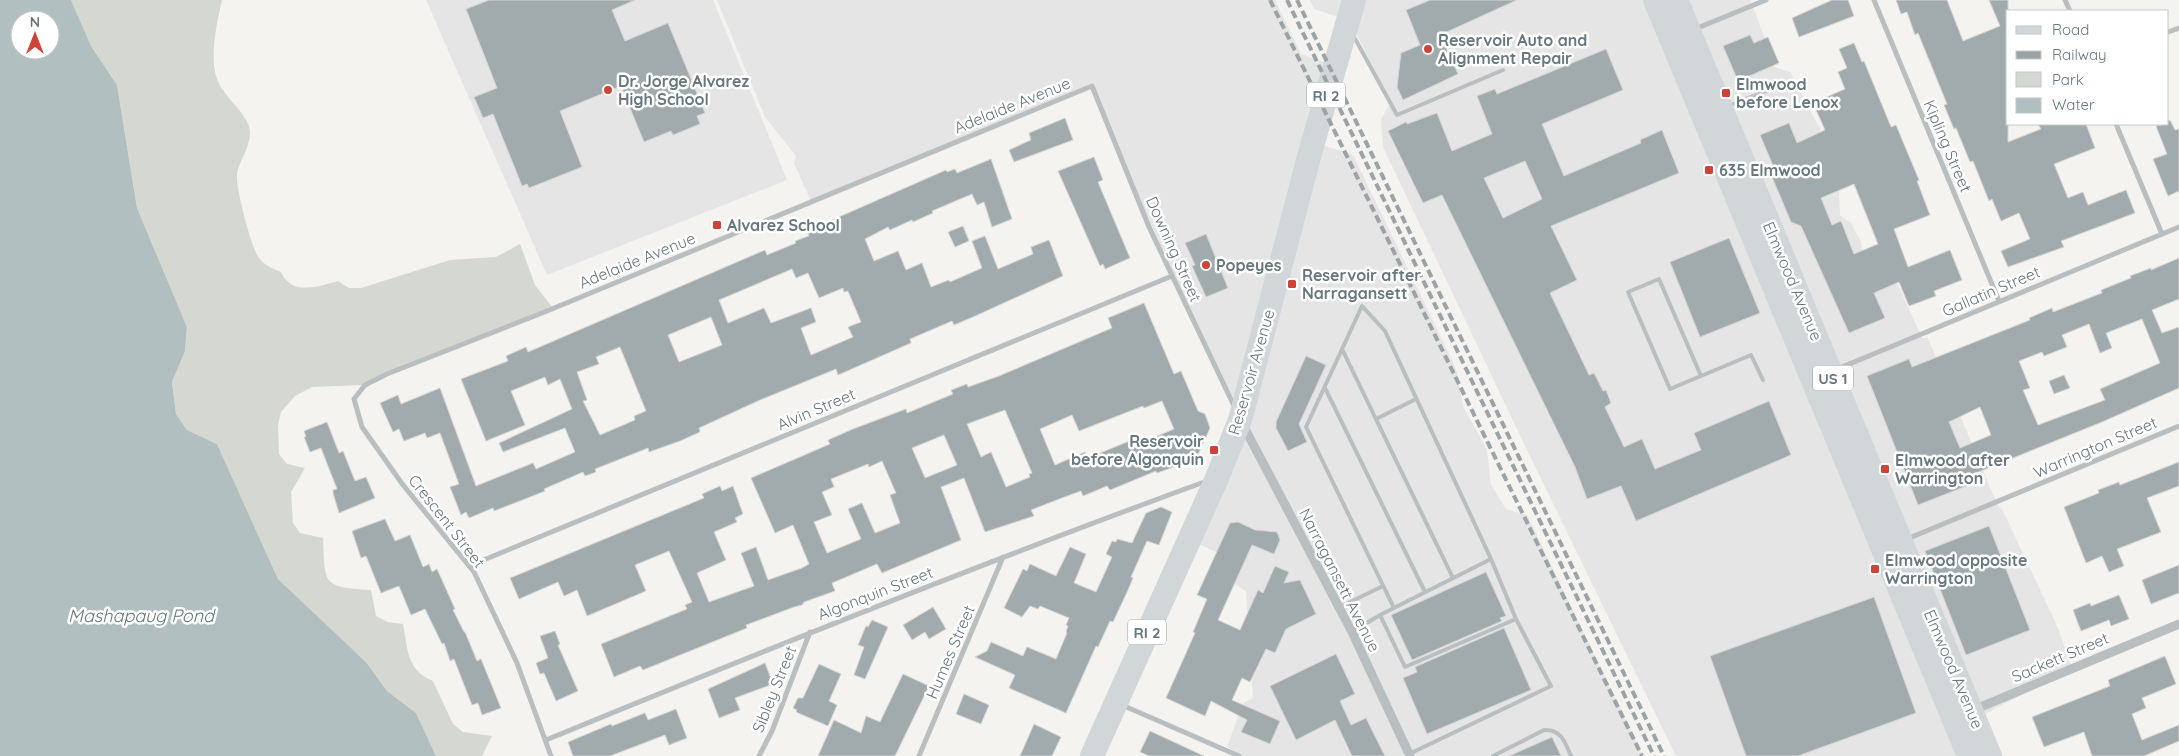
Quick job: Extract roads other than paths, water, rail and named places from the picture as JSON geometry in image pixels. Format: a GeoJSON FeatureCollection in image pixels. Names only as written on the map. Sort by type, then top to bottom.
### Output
{"type":"FeatureCollection","features":[{"type":"Feature","properties":{"kind":"main road","name":"Reservoir Avenue"},"geometry":{"type":"LineString","coordinates":[[1092,756],[1217,478],[1240,420],[1310,153],[1354,0]]}},
{"type":"Feature","properties":{"kind":"main road","name":"Elmwood Avenue"},"geometry":{"type":"LineString","coordinates":[[1655,0],[1680,36],[1721,109],[1821,376]]}},
{"type":"Feature","properties":{"kind":"main road","name":"Elmwood Avenue"},"geometry":{"type":"LineString","coordinates":[[1676,0],[1680,36],[1821,376],[1962,714],[1990,756]]}},
{"type":"Feature","properties":{"kind":"main road","name":"Elmwood Avenue"},"geometry":{"type":"LineString","coordinates":[[1962,714],[1969,756]]}},
{"type":"Feature","properties":{"kind":"street"},"geometry":{"type":"LineString","coordinates":[[1680,36],[1766,0]]}},
{"type":"Feature","properties":{"kind":"street","name":"Kipling Street"},"geometry":{"type":"LineString","coordinates":[[1874,0],[1999,302]]}},
{"type":"Feature","properties":{"kind":"street","name":"Downing Street"},"geometry":{"type":"LineString","coordinates":[[1092,86],[1148,227],[1240,420]]}},
{"type":"Feature","properties":{"kind":"street","name":"Adelaide Avenue"},"geometry":{"type":"LineString","coordinates":[[359,418],[354,398],[365,385],[387,374],[547,311],[1092,86]]}},
{"type":"Feature","properties":{"kind":"street"},"geometry":{"type":"LineString","coordinates":[[2116,125],[2162,234]]}},
{"type":"Feature","properties":{"kind":"street","name":"Gallatin Street"},"geometry":{"type":"LineString","coordinates":[[1821,376],[2179,227]]}},
{"type":"Feature","properties":{"kind":"street","name":"Alvin Street"},"geometry":{"type":"LineString","coordinates":[[469,566],[1172,276]]}},
{"type":"Feature","properties":{"kind":"street","name":"Crescent Street"},"geometry":{"type":"LineString","coordinates":[[359,418],[362,427],[403,485],[469,566],[516,663],[551,756]]}},
{"type":"Feature","properties":{"kind":"street","name":"Narragansett Avenue"},"geometry":{"type":"LineString","coordinates":[[1240,420],[1352,632],[1410,755]]}},
{"type":"Feature","properties":{"kind":"street","name":"Warrington Street"},"geometry":{"type":"LineString","coordinates":[[1892,545],[2179,426]]}},
{"type":"Feature","properties":{"kind":"street","name":"Algonquin Street"},"geometry":{"type":"LineString","coordinates":[[546,740],[810,632],[1003,557],[1217,478]]}},
{"type":"Feature","properties":{"kind":"street","name":"Humes Street"},"geometry":{"type":"LineString","coordinates":[[919,756],[1003,557]]}},
{"type":"Feature","properties":{"kind":"street","name":"Sackett Street"},"geometry":{"type":"LineString","coordinates":[[1962,714],[2179,624]]}},
{"type":"Feature","properties":{"kind":"street","name":"Sibley Street"},"geometry":{"type":"LineString","coordinates":[[760,756],[772,731],[810,632]]}},
{"type":"Feature","properties":{"kind":"street"},"geometry":{"type":"LineString","coordinates":[[1116,702],[1239,756]]}},
{"type":"Feature","properties":{"kind":"lane"},"geometry":{"type":"LineString","coordinates":[[1345,31],[1397,115],[1502,70]]}},
{"type":"Feature","properties":{"kind":"lane"},"geometry":{"type":"LineString","coordinates":[[1721,109],[1784,84]]}},
{"type":"Feature","properties":{"kind":"lane"},"geometry":{"type":"LineString","coordinates":[[1701,376],[1659,279],[1628,292],[1670,389],[1701,376],[1751,355],[1763,380]]}},
{"type":"Feature","properties":{"kind":"lane"},"geometry":{"type":"LineString","coordinates":[[1394,608],[1306,427],[1362,306],[1385,331],[1492,559],[1516,618],[1551,686],[1410,755]]}},
{"type":"Feature","properties":{"kind":"lane"},"geometry":{"type":"LineString","coordinates":[[1342,349],[1453,578]]}},
{"type":"Feature","properties":{"kind":"lane"},"geometry":{"type":"LineString","coordinates":[[1324,387],[1425,592]]}},
{"type":"Feature","properties":{"kind":"lane"},"geometry":{"type":"LineString","coordinates":[[1376,419],[1416,399]]}},
{"type":"Feature","properties":{"kind":"lane"},"geometry":{"type":"LineString","coordinates":[[1352,632],[1380,615],[1492,559]]}},
{"type":"Feature","properties":{"kind":"lane"},"geometry":{"type":"LineString","coordinates":[[1338,608],[1383,586]]}},
{"type":"Feature","properties":{"kind":"lane"},"geometry":{"type":"LineString","coordinates":[[1380,615],[1405,667],[1516,618]]}},
{"type":"Feature","properties":{"kind":"lane"},"geometry":{"type":"LineString","coordinates":[[1493,756],[1544,730],[1552,730],[1561,734],[1571,756]]}},
{"type":"Feature","properties":{"kind":"water","name":"Mashapaug Pond"},"geometry":{"type":"Polygon","coordinates":[[[0,0],[71,0],[91,46],[117,85],[137,208],[187,327],[185,351],[172,382],[176,414],[187,430],[217,444],[278,579],[366,662],[387,691],[416,713],[436,756],[0,756],[0,0]]]}},
{"type":"Feature","properties":{"kind":"railway"},"geometry":{"type":"LineString","coordinates":[[1270,0],[1642,756]]}},
{"type":"Feature","properties":{"kind":"railway"},"geometry":{"type":"LineString","coordinates":[[1287,0],[1654,756]]}},
{"type":"Feature","properties":{"kind":"railway"},"geometry":{"type":"LineString","coordinates":[[1297,0],[1664,756]]}},
{"type":"Feature","properties":{"kind":"place","name":"Reservoir Auto and Alignment Repair"},"geometry":{"type":"Point","coordinates":[1428,49]}},
{"type":"Feature","properties":{"kind":"place","name":"Dr. Jorge Alvarez High School"},"geometry":{"type":"Point","coordinates":[608,90]}},
{"type":"Feature","properties":{"kind":"place","name":"Elmwood before Lenox"},"geometry":{"type":"Point","coordinates":[1726,93]}},
{"type":"Feature","properties":{"kind":"place","name":"635 Elmwood"},"geometry":{"type":"Point","coordinates":[1709,170]}},
{"type":"Feature","properties":{"kind":"place","name":"Alvarez School"},"geometry":{"type":"Point","coordinates":[717,225]}},
{"type":"Feature","properties":{"kind":"place","name":"Popeyes"},"geometry":{"type":"Point","coordinates":[1206,265]}},
{"type":"Feature","properties":{"kind":"place","name":"Reservoir after Narragansett"},"geometry":{"type":"Point","coordinates":[1292,284]}},
{"type":"Feature","properties":{"kind":"place","name":"Reservoir before Algonquin"},"geometry":{"type":"Point","coordinates":[1214,450]}},
{"type":"Feature","properties":{"kind":"place","name":"Elmwood after Warrington"},"geometry":{"type":"Point","coordinates":[1885,469]}},
{"type":"Feature","properties":{"kind":"place","name":"Elmwood opposite Warrington"},"geometry":{"type":"Point","coordinates":[1875,569]}}]}
